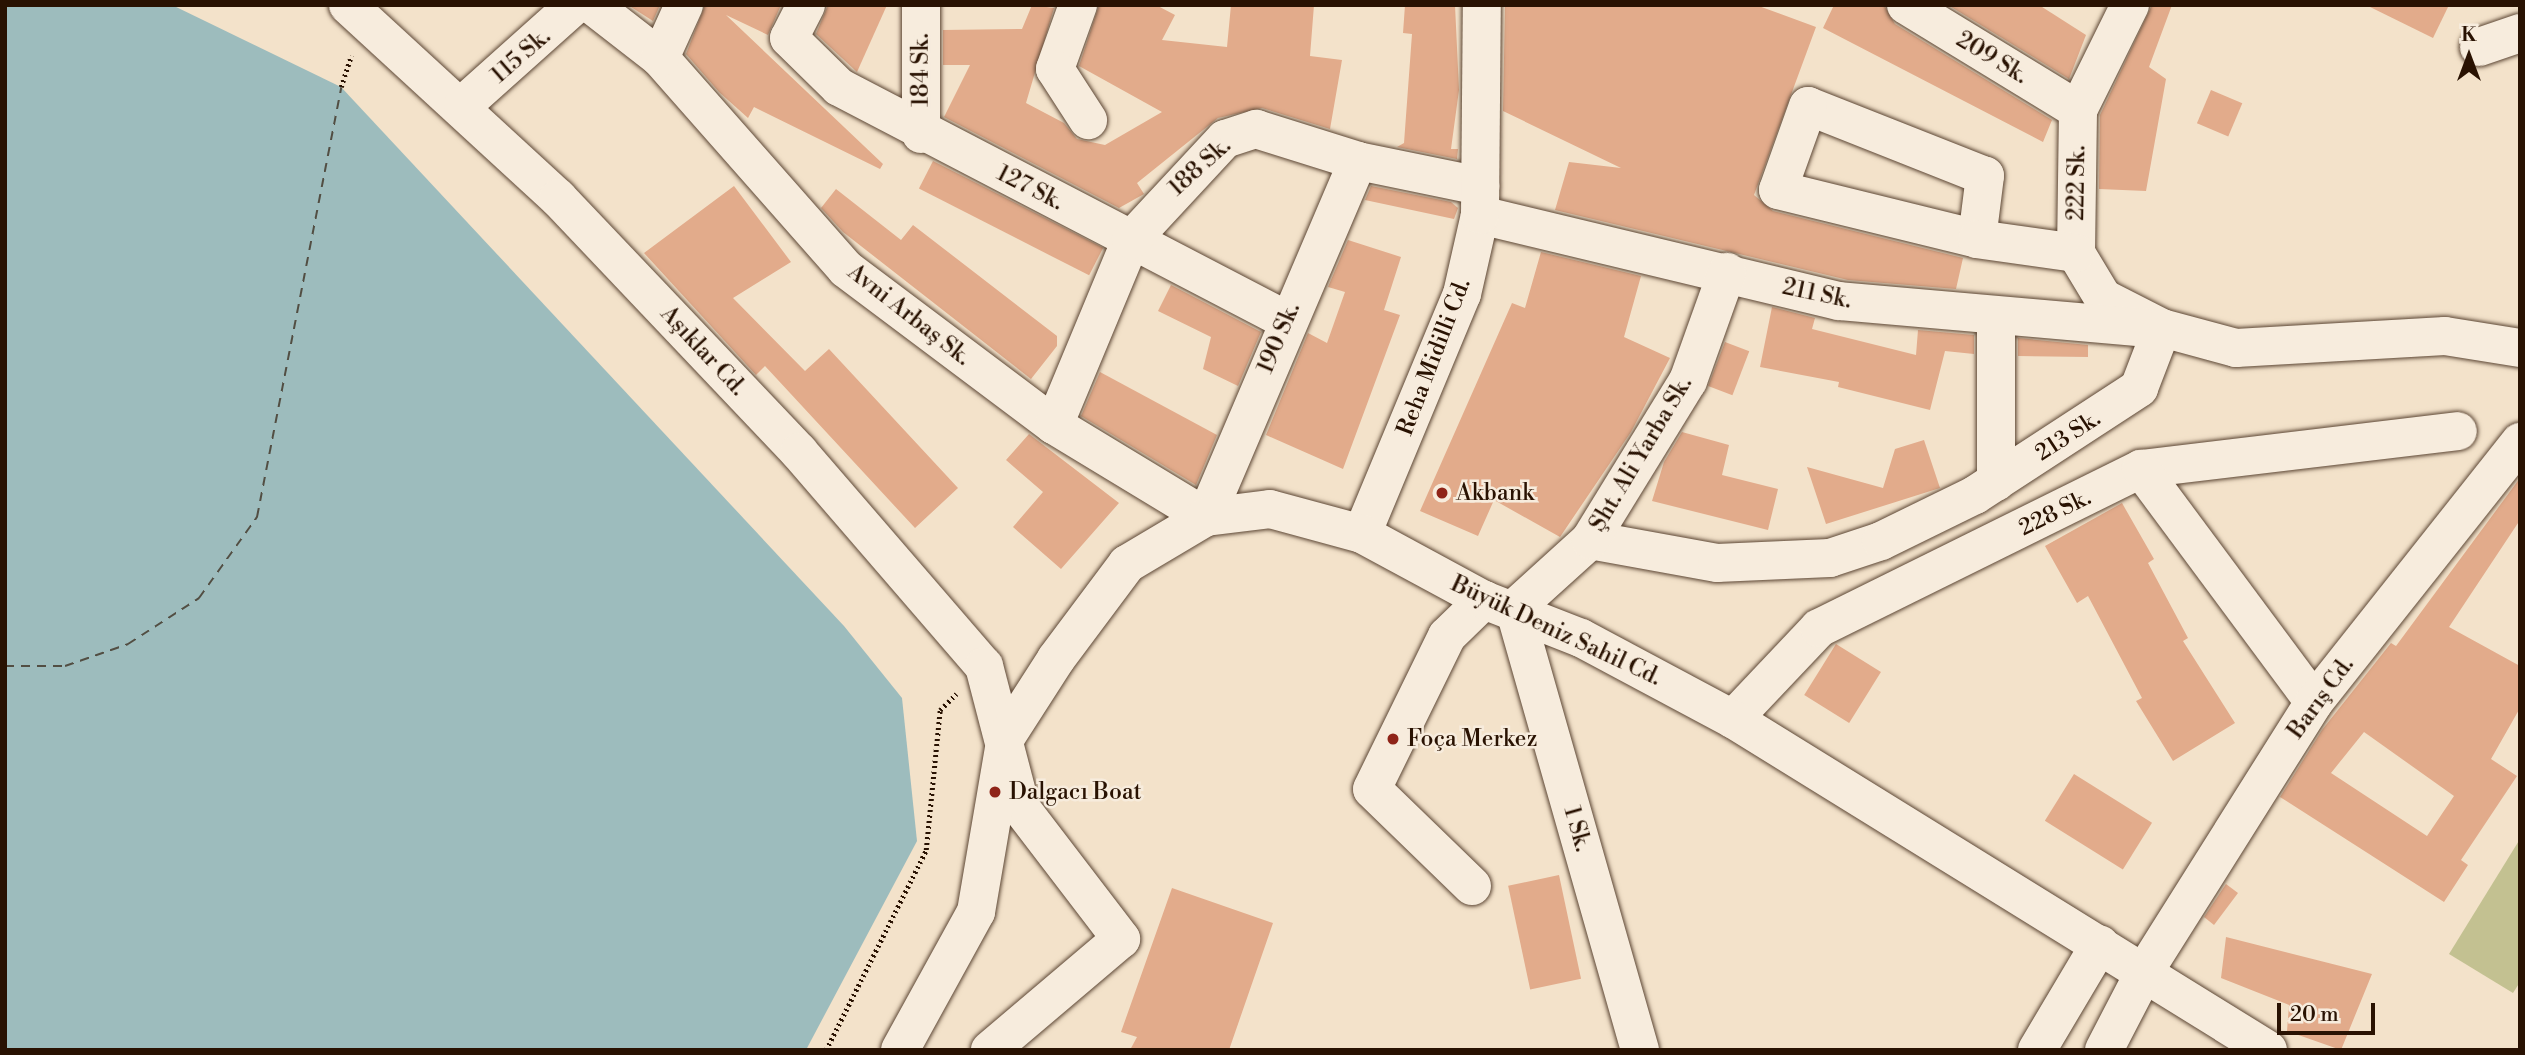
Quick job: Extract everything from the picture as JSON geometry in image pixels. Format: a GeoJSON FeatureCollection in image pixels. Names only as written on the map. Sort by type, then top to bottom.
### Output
{"type":"FeatureCollection","features":[{"type":"Feature","properties":{"kind":"street","name":"Aşıklar Cd."},"geometry":{"type":"LineString","coordinates":[[348,5],[463,104],[799,452],[984,666],[1006,737]]}},
{"type":"Feature","properties":{"kind":"street","name":"115 Sk."},"geometry":{"type":"LineString","coordinates":[[463,104],[575,5]]}},
{"type":"Feature","properties":{"kind":"street","name":"Avni Arbaş Sk."},"geometry":{"type":"LineString","coordinates":[[592,5],[660,58],[846,269],[1054,425],[1206,517]]}},
{"type":"Feature","properties":{"kind":"street"},"geometry":{"type":"LineString","coordinates":[[660,58],[684,5]]}},
{"type":"Feature","properties":{"kind":"street","name":"184 Sk."},"geometry":{"type":"LineString","coordinates":[[921,5],[921,134]]}},
{"type":"Feature","properties":{"kind":"street"},"geometry":{"type":"LineString","coordinates":[[1078,5],[1055,69],[1088,120]]}},
{"type":"Feature","properties":{"kind":"street","name":"Reha Midilli Cd."},"geometry":{"type":"LineString","coordinates":[[1362,534],[1462,294],[1480,200],[1482,5]]}},
{"type":"Feature","properties":{"kind":"street","name":"209 Sk."},"geometry":{"type":"LineString","coordinates":[[1906,5],[2078,110]]}},
{"type":"Feature","properties":{"kind":"street","name":"222 Sk."},"geometry":{"type":"LineString","coordinates":[[2130,5],[2078,110],[2076,253],[2103,298],[2162,328]]}},
{"type":"Feature","properties":{"kind":"street","name":"127 Sk."},"geometry":{"type":"LineString","coordinates":[[798,22],[839,87],[921,134],[1286,320]]}},
{"type":"Feature","properties":{"kind":"street"},"geometry":{"type":"LineString","coordinates":[[2479,47],[2520,33]]}},
{"type":"Feature","properties":{"kind":"street"},"geometry":{"type":"LineString","coordinates":[[1977,239],[1984,176],[1808,106],[1778,190],[1977,239],[2076,253]]}},
{"type":"Feature","properties":{"kind":"street","name":"188 Sk."},"geometry":{"type":"LineString","coordinates":[[1054,425],[1131,240],[1225,139],[1256,129],[1480,200]]}},
{"type":"Feature","properties":{"kind":"street","name":"190 Sk."},"geometry":{"type":"LineString","coordinates":[[1206,517],[1286,320],[1358,161]]}},
{"type":"Feature","properties":{"kind":"street","name":"211 Sk."},"geometry":{"type":"LineString","coordinates":[[1480,200],[1727,272],[1839,301],[1996,317],[2162,328]]}},
{"type":"Feature","properties":{"kind":"street","name":"Şht. Ali Yarba Sk."},"geometry":{"type":"LineString","coordinates":[[1472,886],[1372,789],[1447,636],[1499,604],[1590,541],[1688,381],[1727,272]]}},
{"type":"Feature","properties":{"kind":"street"},"geometry":{"type":"LineString","coordinates":[[1996,317],[1996,482]]}},
{"type":"Feature","properties":{"kind":"street"},"geometry":{"type":"LineString","coordinates":[[2162,328],[2236,348],[2445,336],[2520,348]]}},
{"type":"Feature","properties":{"kind":"street","name":"213 Sk."},"geometry":{"type":"LineString","coordinates":[[1590,541],[1717,563],[1830,558],[1922,524],[1996,482],[2139,388],[2162,328]]}},
{"type":"Feature","properties":{"kind":"street","name":"228 Sk."},"geometry":{"type":"LineString","coordinates":[[1732,719],[1819,628],[2141,469],[2458,431]]}},
{"type":"Feature","properties":{"kind":"street","name":"Barış Cd."},"geometry":{"type":"LineString","coordinates":[[2104,1050],[2146,969],[2314,702],[2520,442]]}},
{"type":"Feature","properties":{"kind":"street"},"geometry":{"type":"LineString","coordinates":[[2141,469],[2314,702]]}},
{"type":"Feature","properties":{"kind":"street","name":"Büyük Deniz Sahil Cd."},"geometry":{"type":"LineString","coordinates":[[900,1050],[976,912],[1006,737],[1127,564],[1206,517],[1270,509],[1362,534],[1732,719],[2100,944],[2146,969],[2267,1050]]}},
{"type":"Feature","properties":{"kind":"street","name":"1 Sk."},"geometry":{"type":"LineString","coordinates":[[1499,604],[1640,1050]]}},
{"type":"Feature","properties":{"kind":"street"},"geometry":{"type":"LineString","coordinates":[[990,1050],[1121,939],[1021,808],[1006,737]]}},
{"type":"Feature","properties":{"kind":"street"},"geometry":{"type":"LineString","coordinates":[[2037,1050],[2100,944]]}},
{"type":"Feature","properties":{"kind":"path"},"geometry":{"type":"LineString","coordinates":[[826,1050],[926,850],[940,710],[984,666]]}},
{"type":"Feature","properties":{"kind":"shaded area"},"geometry":{"type":"Polygon","coordinates":[[[2520,839],[2520,982],[2513,993],[2449,954],[2520,839]]]}},
{"type":"Feature","properties":{"kind":"water"},"geometry":{"type":"Polygon","coordinates":[[[5,5],[172,5],[341,87],[844,626],[902,698],[917,841],[806,1050],[5,1050],[5,5]]]}},
{"type":"Feature","properties":{"kind":"building"},"geometry":{"type":"Polygon","coordinates":[[[628,5],[660,5],[653,21],[628,5]]]}},
{"type":"Feature","properties":{"kind":"building"},"geometry":{"type":"Polygon","coordinates":[[[705,5],[781,5],[768,35],[726,15],[883,164],[880,169],[754,107],[748,118],[719,92],[686,54],[705,5]]]}},
{"type":"Feature","properties":{"kind":"building"},"geometry":{"type":"Polygon","coordinates":[[[828,5],[887,5],[857,72],[816,34],[828,5]]]}},
{"type":"Feature","properties":{"kind":"building"},"geometry":{"type":"Polygon","coordinates":[[[1032,5],[1054,8],[1026,103],[1064,123],[1077,139],[1105,145],[1162,112],[1079,66],[1099,5],[1156,5],[1175,15],[1162,40],[1227,47],[1231,5],[1314,5],[1310,56],[1342,60],[1330,129],[1262,108],[1218,118],[1137,183],[1144,194],[1119,208],[944,117],[970,65],[943,65],[943,30],[1022,29],[1032,5]]]}},
{"type":"Feature","properties":{"kind":"building"},"geometry":{"type":"Polygon","coordinates":[[[1405,5],[1455,5],[1459,90],[1451,149],[1458,149],[1457,159],[1397,147],[1404,143],[1412,34],[1403,33],[1405,5]]]}},
{"type":"Feature","properties":{"kind":"building"},"geometry":{"type":"Polygon","coordinates":[[[1505,5],[1756,5],[1816,27],[1754,195],[1773,211],[1963,258],[1956,289],[1848,280],[1555,210],[1569,162],[1621,168],[1503,111],[1505,5]]]}},
{"type":"Feature","properties":{"kind":"building"},"geometry":{"type":"Polygon","coordinates":[[[1834,5],[1884,5],[1895,24],[2052,120],[2043,142],[1823,28],[1834,5]]]}},
{"type":"Feature","properties":{"kind":"building"},"geometry":{"type":"Polygon","coordinates":[[[1948,5],[2039,5],[2086,35],[2069,79],[1948,5]]]}},
{"type":"Feature","properties":{"kind":"building"},"geometry":{"type":"Polygon","coordinates":[[[2152,5],[2172,5],[2149,67],[2166,79],[2146,191],[2099,189],[2100,115],[2152,5]]]}},
{"type":"Feature","properties":{"kind":"building"},"geometry":{"type":"Polygon","coordinates":[[[2366,5],[2449,5],[2433,38],[2366,5]]]}},
{"type":"Feature","properties":{"kind":"building"},"geometry":{"type":"Polygon","coordinates":[[[2211,90],[2242,103],[2228,136],[2197,123],[2211,90]]]}},
{"type":"Feature","properties":{"kind":"building"},"geometry":{"type":"Polygon","coordinates":[[[933,161],[1103,248],[1089,275],[919,189],[933,161]]]}},
{"type":"Feature","properties":{"kind":"building"},"geometry":{"type":"Polygon","coordinates":[[[734,186],[791,262],[733,298],[805,371],[829,349],[958,488],[915,528],[765,366],[756,375],[644,253],[734,186]]]}},
{"type":"Feature","properties":{"kind":"building"},"geometry":{"type":"Polygon","coordinates":[[[1371,186],[1451,202],[1458,208],[1454,219],[1365,200],[1371,186]]]}},
{"type":"Feature","properties":{"kind":"building"},"geometry":{"type":"Polygon","coordinates":[[[836,189],[901,240],[913,225],[1057,336],[1057,346],[1031,379],[843,232],[821,208],[836,189]]]}},
{"type":"Feature","properties":{"kind":"building"},"geometry":{"type":"Polygon","coordinates":[[[1348,240],[1401,257],[1384,310],[1400,315],[1343,469],[1266,435],[1308,333],[1327,343],[1345,292],[1328,287],[1348,240]]]}},
{"type":"Feature","properties":{"kind":"building"},"geometry":{"type":"Polygon","coordinates":[[[1541,252],[1641,276],[1624,337],[1670,358],[1631,432],[1560,537],[1494,500],[1478,536],[1420,511],[1512,303],[1525,308],[1541,252]]]}},
{"type":"Feature","properties":{"kind":"building"},"geometry":{"type":"Polygon","coordinates":[[[1171,285],[1261,332],[1238,386],[1203,369],[1211,337],[1158,311],[1171,285]]]}},
{"type":"Feature","properties":{"kind":"building"},"geometry":{"type":"Polygon","coordinates":[[[1772,307],[1815,318],[1812,329],[1916,355],[1918,330],[1974,335],[1974,354],[1945,351],[1930,410],[1838,387],[1839,382],[1760,367],[1772,307]]]}},
{"type":"Feature","properties":{"kind":"building"},"geometry":{"type":"Polygon","coordinates":[[[2018,338],[2088,345],[2088,357],[2018,356],[2018,338]]]}},
{"type":"Feature","properties":{"kind":"building"},"geometry":{"type":"Polygon","coordinates":[[[1725,342],[1749,351],[1732,395],[1708,386],[1725,342]]]}},
{"type":"Feature","properties":{"kind":"building"},"geometry":{"type":"Polygon","coordinates":[[[1100,372],[1217,435],[1196,485],[1081,416],[1100,372]]]}},
{"type":"Feature","properties":{"kind":"building"},"geometry":{"type":"Polygon","coordinates":[[[1682,432],[1729,445],[1722,475],[1778,489],[1768,530],[1652,501],[1664,462],[1682,432]]]}},
{"type":"Feature","properties":{"kind":"building"},"geometry":{"type":"Polygon","coordinates":[[[1029,434],[1119,503],[1061,569],[1013,527],[1043,492],[1006,460],[1029,434]]]}},
{"type":"Feature","properties":{"kind":"building"},"geometry":{"type":"Polygon","coordinates":[[[1924,440],[1940,488],[1826,524],[1807,467],[1883,488],[1895,449],[1924,440]]]}},
{"type":"Feature","properties":{"kind":"building"},"geometry":{"type":"Polygon","coordinates":[[[2520,478],[2520,520],[2449,627],[2520,666],[2520,708],[2491,759],[2517,776],[2461,860],[2468,865],[2444,902],[2280,797],[2322,730],[2391,643],[2396,646],[2520,478]],[[2364,732],[2331,773],[2427,836],[2454,796],[2364,732]]]}},
{"type":"Feature","properties":{"kind":"building"},"geometry":{"type":"Polygon","coordinates":[[[2122,503],[2154,559],[2148,563],[2188,638],[2183,641],[2235,723],[2173,761],[2136,701],[2142,698],[2088,596],[2077,603],[2045,546],[2122,503]]]}},
{"type":"Feature","properties":{"kind":"building"},"geometry":{"type":"Polygon","coordinates":[[[1836,644],[1881,672],[1849,723],[1804,695],[1836,644]]]}},
{"type":"Feature","properties":{"kind":"building"},"geometry":{"type":"Polygon","coordinates":[[[2074,774],[2152,823],[2123,869],[2045,821],[2074,774]]]}},
{"type":"Feature","properties":{"kind":"building"},"geometry":{"type":"Polygon","coordinates":[[[1559,875],[1581,979],[1530,989],[1508,886],[1559,875]]]}},
{"type":"Feature","properties":{"kind":"building"},"geometry":{"type":"Polygon","coordinates":[[[2226,884],[2238,893],[2214,925],[2204,917],[2226,884]]]}},
{"type":"Feature","properties":{"kind":"building"},"geometry":{"type":"Polygon","coordinates":[[[1172,888],[1273,923],[1229,1050],[1130,1050],[1137,1037],[1121,1032],[1172,888]]]}},
{"type":"Feature","properties":{"kind":"building"},"geometry":{"type":"Polygon","coordinates":[[[2226,937],[2372,974],[2341,1050],[2287,1031],[2289,1005],[2221,978],[2226,937]]]}},
{"type":"Feature","properties":{"kind":"ferry route"},"geometry":{"type":"LineString","coordinates":[[5,666],[65,666],[128,644],[199,598],[257,517],[341,87]]}},
{"type":"Feature","properties":{"kind":"place","name":"Akbank"},"geometry":{"type":"Point","coordinates":[1442,493]}},
{"type":"Feature","properties":{"kind":"place","name":"Foça Merkez"},"geometry":{"type":"Point","coordinates":[1393,739]}},
{"type":"Feature","properties":{"kind":"place","name":"Dalgacı Boat"},"geometry":{"type":"Point","coordinates":[995,792]}}]}
